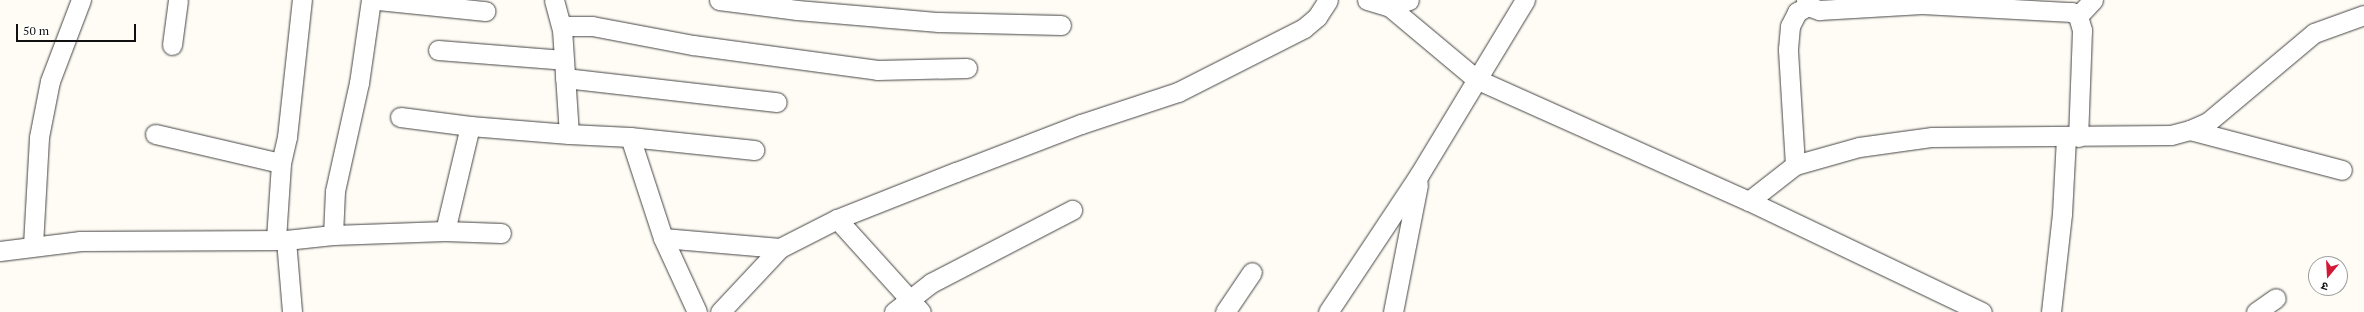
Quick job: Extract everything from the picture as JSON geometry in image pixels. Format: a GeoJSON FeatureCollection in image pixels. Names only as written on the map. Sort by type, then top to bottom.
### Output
{"type":"FeatureCollection","features":[{"type":"Feature","properties":{"kind":"street"},"geometry":{"type":"LineString","coordinates":[[33,245],[39,137],[50,81],[81,0]]}},
{"type":"Feature","properties":{"kind":"street"},"geometry":{"type":"LineString","coordinates":[[172,45],[178,0]]}},
{"type":"Feature","properties":{"kind":"street"},"geometry":{"type":"LineString","coordinates":[[292,312],[281,239],[281,163],[287,137],[302,0]]}},
{"type":"Feature","properties":{"kind":"street"},"geometry":{"type":"LineString","coordinates":[[333,235],[335,191],[359,83],[371,0]]}},
{"type":"Feature","properties":{"kind":"street"},"geometry":{"type":"LineString","coordinates":[[378,0],[485,11]]}},
{"type":"Feature","properties":{"kind":"street"},"geometry":{"type":"LineString","coordinates":[[554,0],[562,29],[568,134]]}},
{"type":"Feature","properties":{"kind":"street"},"geometry":{"type":"LineString","coordinates":[[719,0],[797,10],[938,22],[1061,25]]}},
{"type":"Feature","properties":{"kind":"street"},"geometry":{"type":"LineString","coordinates":[[720,312],[780,248],[837,220],[1081,124],[1178,92],[1304,28],[1317,17],[1328,0]]}},
{"type":"Feature","properties":{"kind":"street"},"geometry":{"type":"LineString","coordinates":[[1366,0],[1390,7],[1476,79],[1749,201],[1982,312]]}},
{"type":"Feature","properties":{"kind":"street"},"geometry":{"type":"LineString","coordinates":[[1390,7],[1409,0]]}},
{"type":"Feature","properties":{"kind":"street"},"geometry":{"type":"LineString","coordinates":[[1328,312],[1419,175],[1525,0]]}},
{"type":"Feature","properties":{"kind":"street"},"geometry":{"type":"LineString","coordinates":[[2078,16],[2093,0]]}},
{"type":"Feature","properties":{"kind":"street"},"geometry":{"type":"LineString","coordinates":[[1795,165],[1788,49],[1790,26],[1797,12],[1807,3],[1819,10],[1922,2],[2032,4],[2063,10],[2078,16]]}},
{"type":"Feature","properties":{"kind":"street"},"geometry":{"type":"LineString","coordinates":[[1749,201],[1795,165],[1858,147],[1932,137],[2171,135],[2190,130],[2208,122],[2314,32],[2364,15]]}},
{"type":"Feature","properties":{"kind":"street"},"geometry":{"type":"LineString","coordinates":[[2051,312],[2072,137],[2082,30],[2078,16]]}},
{"type":"Feature","properties":{"kind":"street"},"geometry":{"type":"LineString","coordinates":[[562,29],[568,26],[592,26],[701,46],[877,70],[967,68]]}},
{"type":"Feature","properties":{"kind":"street"},"geometry":{"type":"LineString","coordinates":[[438,50],[777,102]]}},
{"type":"Feature","properties":{"kind":"street"},"geometry":{"type":"LineString","coordinates":[[400,117],[470,126],[630,138],[754,150]]}},
{"type":"Feature","properties":{"kind":"street"},"geometry":{"type":"LineString","coordinates":[[445,231],[470,126]]}},
{"type":"Feature","properties":{"kind":"street"},"geometry":{"type":"LineString","coordinates":[[2190,130],[2342,170]]}},
{"type":"Feature","properties":{"kind":"street"},"geometry":{"type":"LineString","coordinates":[[155,134],[281,163]]}},
{"type":"Feature","properties":{"kind":"street"},"geometry":{"type":"LineString","coordinates":[[630,138],[664,238],[697,312]]}},
{"type":"Feature","properties":{"kind":"street"},"geometry":{"type":"LineString","coordinates":[[1393,312],[1419,175]]}},
{"type":"Feature","properties":{"kind":"street"},"geometry":{"type":"LineString","coordinates":[[894,312],[915,305],[931,283],[1072,210]]}},
{"type":"Feature","properties":{"kind":"street"},"geometry":{"type":"LineString","coordinates":[[837,220],[915,305]]}},
{"type":"Feature","properties":{"kind":"street"},"geometry":{"type":"LineString","coordinates":[[0,251],[33,245],[80,241],[281,239],[333,235],[445,231],[501,233]]}},
{"type":"Feature","properties":{"kind":"street"},"geometry":{"type":"LineString","coordinates":[[664,238],[780,248]]}},
{"type":"Feature","properties":{"kind":"street"},"geometry":{"type":"LineString","coordinates":[[1226,312],[1252,272]]}},
{"type":"Feature","properties":{"kind":"street"},"geometry":{"type":"LineString","coordinates":[[2256,312],[2276,298]]}}]}
